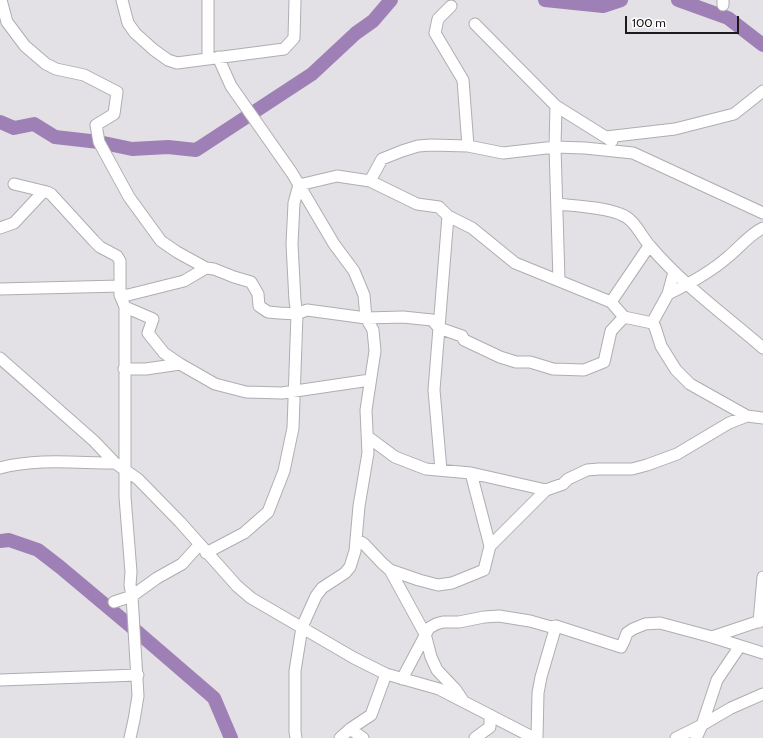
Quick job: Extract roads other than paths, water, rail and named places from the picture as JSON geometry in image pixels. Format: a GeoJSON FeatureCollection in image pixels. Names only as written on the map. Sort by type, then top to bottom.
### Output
{"type":"FeatureCollection","features":[{"type":"Feature","properties":{"kind":"street"},"geometry":{"type":"LineString","coordinates":[[1,0],[7,22],[25,46],[46,64],[56,69],[84,75],[117,92],[114,114],[96,125],[99,142],[129,197],[161,241],[176,252],[206,268],[214,269],[251,282],[258,294],[259,306],[268,312],[297,314],[307,310],[366,318],[403,317],[432,320],[439,328],[462,336],[464,340],[500,357],[516,362],[530,362],[553,369],[584,370],[604,362],[611,331],[624,317]]}},
{"type":"Feature","properties":{"kind":"street"},"geometry":{"type":"LineString","coordinates":[[122,0],[128,23],[135,33],[154,50],[168,60],[177,63],[284,49],[294,38],[295,0]]}},
{"type":"Feature","properties":{"kind":"street"},"geometry":{"type":"LineString","coordinates":[[208,0],[213,58],[299,184],[334,244],[354,271],[364,295],[366,318],[373,330],[375,351],[366,410],[368,453],[359,506],[355,551],[350,567],[345,573],[322,588],[316,596],[302,627],[295,671],[294,732],[296,738]]}},
{"type":"Feature","properties":{"kind":"street"},"geometry":{"type":"LineString","coordinates":[[452,6],[438,19],[435,33],[463,80],[468,146]]}},
{"type":"Feature","properties":{"kind":"street"},"geometry":{"type":"LineString","coordinates":[[475,24],[556,106],[633,153],[763,213]]}},
{"type":"Feature","properties":{"kind":"street"},"geometry":{"type":"LineString","coordinates":[[606,137],[675,129],[734,114],[763,91]]}},
{"type":"Feature","properties":{"kind":"street"},"geometry":{"type":"LineString","coordinates":[[556,106],[555,147],[559,280]]}},
{"type":"Feature","properties":{"kind":"street"},"geometry":{"type":"LineString","coordinates":[[370,181],[382,159],[418,146],[431,144],[468,146],[503,153],[555,147],[585,148],[633,153]]}},
{"type":"Feature","properties":{"kind":"street"},"geometry":{"type":"LineString","coordinates":[[299,184],[337,176],[370,181],[418,204],[439,206],[448,216],[472,228],[515,263],[548,278],[559,280],[610,302],[624,317],[652,323],[655,327],[661,346],[676,370],[690,384],[747,416],[763,418]]}},
{"type":"Feature","properties":{"kind":"street"},"geometry":{"type":"LineString","coordinates":[[14,184],[51,194],[100,247],[117,256],[120,261],[120,291],[125,307],[125,497],[131,572],[130,585],[138,675],[138,696],[130,738]]}},
{"type":"Feature","properties":{"kind":"street"},"geometry":{"type":"LineString","coordinates":[[114,602],[132,596],[157,578],[182,564],[203,548],[244,533],[268,512],[284,471],[293,428],[297,314],[292,244],[294,203],[299,184]]}},
{"type":"Feature","properties":{"kind":"street"},"geometry":{"type":"LineString","coordinates":[[0,228],[14,223],[43,192]]}},
{"type":"Feature","properties":{"kind":"street"},"geometry":{"type":"LineString","coordinates":[[557,204],[596,208],[620,214],[632,221],[649,246],[674,272],[763,348]]}},
{"type":"Feature","properties":{"kind":"street"},"geometry":{"type":"LineString","coordinates":[[440,470],[434,390],[448,216]]}},
{"type":"Feature","properties":{"kind":"street"},"geometry":{"type":"LineString","coordinates":[[668,294],[688,285],[728,257],[756,231],[763,228]]}},
{"type":"Feature","properties":{"kind":"street"},"geometry":{"type":"LineString","coordinates":[[610,302],[649,246]]}},
{"type":"Feature","properties":{"kind":"street"},"geometry":{"type":"LineString","coordinates":[[0,289],[120,291],[128,295],[184,281],[206,268]]}},
{"type":"Feature","properties":{"kind":"street"},"geometry":{"type":"LineString","coordinates":[[652,323],[668,294],[674,272]]}},
{"type":"Feature","properties":{"kind":"street"},"geometry":{"type":"LineString","coordinates":[[125,307],[153,318],[148,332],[164,352],[180,364],[215,384],[246,392],[282,393],[370,380]]}},
{"type":"Feature","properties":{"kind":"street"},"geometry":{"type":"LineString","coordinates":[[0,358],[94,441],[115,463],[138,479],[180,522],[237,586],[251,598],[354,658],[386,674],[439,689],[534,738]]}},
{"type":"Feature","properties":{"kind":"street"},"geometry":{"type":"LineString","coordinates":[[124,369],[146,369],[180,364]]}},
{"type":"Feature","properties":{"kind":"street"},"geometry":{"type":"LineString","coordinates":[[490,546],[546,490],[562,484],[568,479],[586,470],[632,469],[677,454],[728,423],[747,416]]}},
{"type":"Feature","properties":{"kind":"street"},"geometry":{"type":"LineString","coordinates":[[368,437],[396,458],[426,469],[471,473],[546,490]]}},
{"type":"Feature","properties":{"kind":"street"},"geometry":{"type":"LineString","coordinates":[[0,468],[34,462],[115,463]]}},
{"type":"Feature","properties":{"kind":"street"},"geometry":{"type":"LineString","coordinates":[[356,538],[390,570],[438,585],[452,583],[484,570],[490,546],[471,473]]}},
{"type":"Feature","properties":{"kind":"street"},"geometry":{"type":"LineString","coordinates":[[390,570],[425,634],[431,657],[437,670],[456,690],[462,700]]}},
{"type":"Feature","properties":{"kind":"street"},"geometry":{"type":"LineString","coordinates":[[712,637],[761,621],[763,577]]}},
{"type":"Feature","properties":{"kind":"street"},"geometry":{"type":"LineString","coordinates":[[402,679],[429,628],[443,622],[459,622],[484,617],[499,616],[530,621],[551,627],[556,626],[621,647],[627,633],[633,628],[645,624],[660,623],[763,653]]}},
{"type":"Feature","properties":{"kind":"street"},"geometry":{"type":"LineString","coordinates":[[537,738],[538,693],[541,677],[556,626]]}},
{"type":"Feature","properties":{"kind":"street"},"geometry":{"type":"LineString","coordinates":[[696,738],[702,725],[717,680],[740,646]]}},
{"type":"Feature","properties":{"kind":"street"},"geometry":{"type":"LineString","coordinates":[[340,738],[350,729],[371,715],[386,674]]}},
{"type":"Feature","properties":{"kind":"street"},"geometry":{"type":"LineString","coordinates":[[0,680],[138,675]]}},
{"type":"Feature","properties":{"kind":"street"},"geometry":{"type":"LineString","coordinates":[[676,738],[731,708],[763,694]]}},
{"type":"Feature","properties":{"kind":"street"},"geometry":{"type":"LineString","coordinates":[[475,738],[492,733],[490,715]]}},
{"type":"Feature","properties":{"kind":"street"},"geometry":{"type":"LineString","coordinates":[[350,729],[363,738]]}},
{"type":"Feature","properties":{"kind":"waterway"},"geometry":{"type":"LineString","coordinates":[[0,122],[14,128],[34,124],[55,137],[99,142],[132,149],[168,147],[196,150],[312,74],[356,33],[373,21],[391,0]]}},
{"type":"Feature","properties":{"kind":"waterway"},"geometry":{"type":"LineString","coordinates":[[545,0],[603,6],[621,0]]}},
{"type":"Feature","properties":{"kind":"waterway"},"geometry":{"type":"LineString","coordinates":[[678,0],[728,18],[763,45]]}},
{"type":"Feature","properties":{"kind":"waterway"},"geometry":{"type":"LineString","coordinates":[[0,541],[9,540],[38,550],[134,629],[214,698],[231,738]]}}]}
